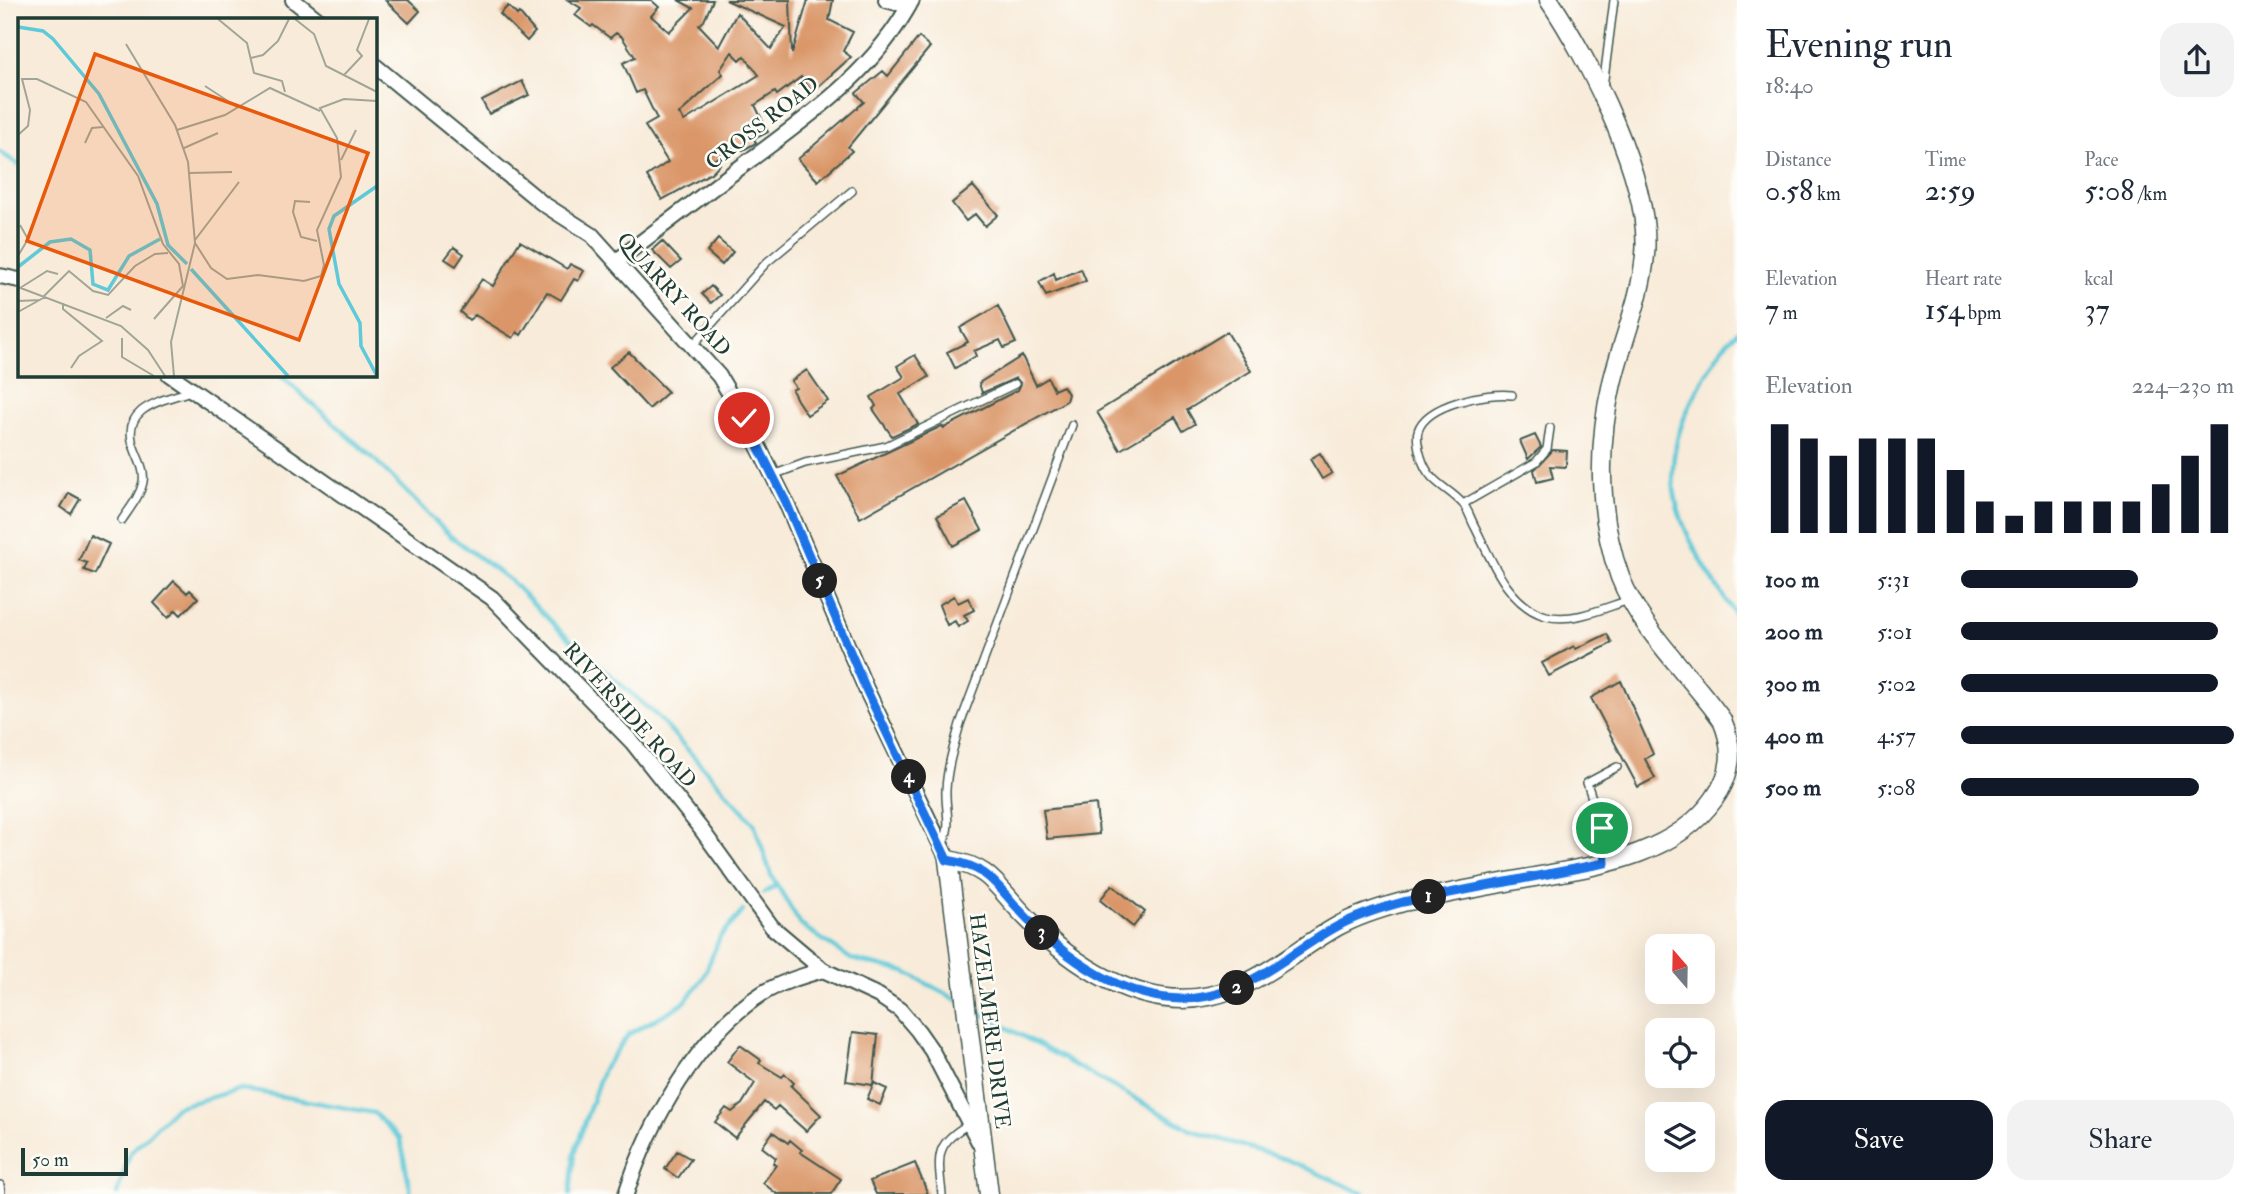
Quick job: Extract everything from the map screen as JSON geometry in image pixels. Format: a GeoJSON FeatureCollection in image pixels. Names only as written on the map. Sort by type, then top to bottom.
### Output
{"type":"FeatureCollection","features":[{"type":"Feature","properties":{"kind":"street"},"geometry":{"type":"LineString","coordinates":[[293,0],[316,18]]}},
{"type":"Feature","properties":{"kind":"street"},"geometry":{"type":"LineString","coordinates":[[886,0],[911,3]]}},
{"type":"Feature","properties":{"kind":"street","name":"HAZELMERE DRIVE"},"geometry":{"type":"LineString","coordinates":[[944,853],[980,868],[1026,918],[1089,970],[1127,989],[1164,997],[1206,997],[1251,984],[1338,926],[1372,911],[1403,902],[1605,863],[1642,851],[1678,833],[1707,808],[1723,786],[1731,762],[1731,739],[1722,720],[1638,612],[1621,578],[1608,538],[1603,498],[1603,439],[1612,384],[1638,298],[1645,254],[1645,222],[1637,185],[1601,99],[1580,52],[1549,0]]}},
{"type":"Feature","properties":{"kind":"street","name":"CROSS ROAD"},"geometry":{"type":"LineString","coordinates":[[618,260],[809,116],[854,77],[897,29],[911,3]]}},
{"type":"Feature","properties":{"kind":"street","name":"QUARRY ROAD"},"geometry":{"type":"LineString","coordinates":[[376,67],[542,203],[592,235],[618,260],[719,376],[773,475],[866,689],[944,853]]}},
{"type":"Feature","properties":{"kind":"street"},"geometry":{"type":"LineString","coordinates":[[0,276],[18,280]]}},
{"type":"Feature","properties":{"kind":"street","name":"RIVERSIDE ROAD"},"geometry":{"type":"LineString","coordinates":[[172,376],[492,598],[632,742],[701,829],[772,928],[823,970],[880,996],[900,1010],[932,1051],[984,1150]]}},
{"type":"Feature","properties":{"kind":"street","name":"HAZELMERE DRIVE"},"geometry":{"type":"LineString","coordinates":[[944,853],[989,1194]]}},
{"type":"Feature","properties":{"kind":"street"},"geometry":{"type":"LineString","coordinates":[[626,1194],[636,1161],[658,1114],[720,1030],[765,992],[823,970]]}},
{"type":"Feature","properties":{"kind":"lane"},"geometry":{"type":"LineString","coordinates":[[1601,99],[1614,0]]}},
{"type":"Feature","properties":{"kind":"lane"},"geometry":{"type":"LineString","coordinates":[[693,345],[766,263],[852,191]]}},
{"type":"Feature","properties":{"kind":"lane"},"geometry":{"type":"LineString","coordinates":[[773,475],[805,463],[886,446],[1015,384]]}},
{"type":"Feature","properties":{"kind":"lane"},"geometry":{"type":"LineString","coordinates":[[122,520],[139,494],[143,480],[143,468],[130,434],[131,424],[137,415],[150,406],[193,391]]}},
{"type":"Feature","properties":{"kind":"lane"},"geometry":{"type":"LineString","coordinates":[[1512,395],[1491,393],[1455,403],[1425,419],[1417,433],[1421,458],[1436,484],[1463,504],[1496,568],[1516,597],[1532,610],[1546,616],[1562,618],[1631,599]]}},
{"type":"Feature","properties":{"kind":"lane"},"geometry":{"type":"LineString","coordinates":[[944,853],[949,833],[947,782],[960,724],[1072,425]]}},
{"type":"Feature","properties":{"kind":"lane"},"geometry":{"type":"LineString","coordinates":[[1463,504],[1536,462],[1548,449],[1550,428]]}},
{"type":"Feature","properties":{"kind":"lane"},"geometry":{"type":"LineString","coordinates":[[1605,863],[1602,828],[1587,783],[1617,767]]}},
{"type":"Feature","properties":{"kind":"lane"},"geometry":{"type":"LineString","coordinates":[[942,1194],[940,1149],[949,1136],[970,1124]]}},
{"type":"Feature","properties":{"kind":"lane"},"geometry":{"type":"LineString","coordinates":[[0,1185],[1,1194]]}},
{"type":"Feature","properties":{"kind":"building"},"geometry":{"type":"Polygon","coordinates":[[[385,0],[408,0],[420,11],[409,23],[385,0]]]}},
{"type":"Feature","properties":{"kind":"building"},"geometry":{"type":"Polygon","coordinates":[[[568,0],[651,0],[659,7],[651,16],[669,32],[693,8],[678,0],[713,0],[704,21],[699,25],[719,46],[737,13],[771,49],[786,27],[726,0],[790,0],[792,54],[808,0],[833,0],[829,20],[853,32],[843,51],[851,57],[812,92],[801,77],[777,95],[775,92],[755,105],[768,132],[754,139],[756,143],[743,150],[738,145],[715,159],[720,164],[711,173],[662,200],[647,176],[668,162],[645,126],[657,119],[643,90],[636,93],[623,63],[635,57],[622,37],[616,33],[610,38],[575,15],[581,8],[568,0]],[[732,52],[720,70],[723,74],[679,114],[684,121],[759,75],[744,56],[740,60],[732,52]]]}},
{"type":"Feature","properties":{"kind":"building"},"geometry":{"type":"Polygon","coordinates":[[[508,6],[517,15],[519,13],[535,32],[527,41],[500,14],[508,6]]]}},
{"type":"Feature","properties":{"kind":"building"},"geometry":{"type":"Polygon","coordinates":[[[919,37],[930,47],[848,147],[852,151],[818,181],[798,159],[864,102],[856,93],[883,71],[888,76],[919,37]]]}},
{"type":"Feature","properties":{"kind":"building"},"geometry":{"type":"Polygon","coordinates":[[[522,81],[529,95],[489,114],[482,101],[522,81]]]}},
{"type":"Feature","properties":{"kind":"building"},"geometry":{"type":"Polygon","coordinates":[[[973,186],[998,215],[985,226],[975,214],[966,221],[952,203],[973,186]]]}},
{"type":"Feature","properties":{"kind":"building"},"geometry":{"type":"Polygon","coordinates":[[[718,239],[733,252],[722,265],[707,252],[718,239]]]}},
{"type":"Feature","properties":{"kind":"building"},"geometry":{"type":"Polygon","coordinates":[[[520,241],[567,269],[570,264],[584,271],[578,281],[574,279],[561,300],[547,292],[521,335],[517,332],[513,338],[475,315],[469,320],[460,312],[482,279],[493,286],[520,241]]]}},
{"type":"Feature","properties":{"kind":"building"},"geometry":{"type":"Polygon","coordinates":[[[662,241],[681,261],[671,269],[652,250],[662,241]]]}},
{"type":"Feature","properties":{"kind":"building"},"geometry":{"type":"Polygon","coordinates":[[[454,247],[464,254],[456,266],[445,259],[454,247]]]}},
{"type":"Feature","properties":{"kind":"building"},"geometry":{"type":"Polygon","coordinates":[[[1081,269],[1086,281],[1046,296],[1039,282],[1054,273],[1056,280],[1081,269]]]}},
{"type":"Feature","properties":{"kind":"building"},"geometry":{"type":"Polygon","coordinates":[[[711,286],[720,295],[711,303],[702,294],[711,286]]]}},
{"type":"Feature","properties":{"kind":"building"},"geometry":{"type":"Polygon","coordinates":[[[998,306],[1016,343],[1004,348],[1000,340],[974,351],[976,356],[955,368],[947,352],[968,342],[960,328],[998,306]]]}},
{"type":"Feature","properties":{"kind":"building"},"geometry":{"type":"Polygon","coordinates":[[[1227,332],[1251,371],[1187,410],[1195,424],[1183,431],[1175,417],[1120,450],[1097,412],[1227,332]]]}},
{"type":"Feature","properties":{"kind":"building"},"geometry":{"type":"Polygon","coordinates":[[[629,352],[668,392],[649,409],[610,367],[629,352]]]}},
{"type":"Feature","properties":{"kind":"building"},"geometry":{"type":"Polygon","coordinates":[[[915,355],[929,377],[900,394],[918,424],[892,436],[873,409],[876,406],[871,397],[904,377],[897,366],[915,355]]]}},
{"type":"Feature","properties":{"kind":"building"},"geometry":{"type":"Polygon","coordinates":[[[1022,356],[1036,385],[1048,378],[1054,390],[1063,386],[1068,394],[1066,401],[860,518],[837,476],[942,426],[944,428],[1018,390],[1021,384],[1016,378],[982,393],[979,383],[1022,356]]]}},
{"type":"Feature","properties":{"kind":"building"},"geometry":{"type":"Polygon","coordinates":[[[807,370],[828,401],[807,415],[792,390],[796,388],[791,381],[807,370]]]}},
{"type":"Feature","properties":{"kind":"building"},"geometry":{"type":"Polygon","coordinates":[[[1535,435],[1541,447],[1528,459],[1520,441],[1535,435]]]}},
{"type":"Feature","properties":{"kind":"building"},"geometry":{"type":"Polygon","coordinates":[[[1553,450],[1567,451],[1566,467],[1550,466],[1553,478],[1537,482],[1534,470],[1553,450]]]}},
{"type":"Feature","properties":{"kind":"building"},"geometry":{"type":"Polygon","coordinates":[[[1320,453],[1332,473],[1322,479],[1310,459],[1320,453]]]}},
{"type":"Feature","properties":{"kind":"building"},"geometry":{"type":"Polygon","coordinates":[[[69,493],[80,499],[71,514],[61,507],[69,493]]]}},
{"type":"Feature","properties":{"kind":"building"},"geometry":{"type":"Polygon","coordinates":[[[966,501],[982,530],[953,546],[937,516],[966,501]]]}},
{"type":"Feature","properties":{"kind":"building"},"geometry":{"type":"Polygon","coordinates":[[[90,535],[109,544],[95,574],[84,570],[87,563],[79,560],[90,535]]]}},
{"type":"Feature","properties":{"kind":"building"},"geometry":{"type":"Polygon","coordinates":[[[174,581],[187,593],[190,590],[198,598],[181,615],[176,610],[168,618],[154,603],[174,581]]]}},
{"type":"Feature","properties":{"kind":"building"},"geometry":{"type":"Polygon","coordinates":[[[954,596],[958,603],[968,598],[974,610],[964,615],[968,621],[958,627],[955,621],[947,625],[939,605],[954,596]]]}},
{"type":"Feature","properties":{"kind":"building"},"geometry":{"type":"Polygon","coordinates":[[[1607,634],[1612,643],[1549,676],[1542,663],[1574,646],[1576,649],[1607,634]]]}},
{"type":"Feature","properties":{"kind":"building"},"geometry":{"type":"Polygon","coordinates":[[[1621,681],[1653,754],[1645,759],[1655,778],[1638,787],[1591,698],[1621,681]]]}},
{"type":"Feature","properties":{"kind":"building"},"geometry":{"type":"Polygon","coordinates":[[[1096,804],[1099,834],[1047,839],[1043,810],[1096,804]]]}},
{"type":"Feature","properties":{"kind":"building"},"geometry":{"type":"Polygon","coordinates":[[[1112,885],[1145,912],[1133,927],[1100,900],[1112,885]]]}},
{"type":"Feature","properties":{"kind":"building"},"geometry":{"type":"Polygon","coordinates":[[[853,1032],[878,1035],[873,1085],[846,1081],[853,1032]]]}},
{"type":"Feature","properties":{"kind":"building"},"geometry":{"type":"Polygon","coordinates":[[[740,1045],[761,1060],[759,1063],[782,1077],[785,1074],[794,1083],[791,1086],[821,1115],[806,1131],[778,1106],[774,1110],[764,1102],[735,1138],[715,1122],[726,1108],[732,1112],[742,1104],[755,1083],[727,1062],[740,1045]]]}},
{"type":"Feature","properties":{"kind":"building"},"geometry":{"type":"Polygon","coordinates":[[[874,1083],[887,1089],[880,1105],[867,1099],[874,1083]]]}},
{"type":"Feature","properties":{"kind":"building"},"geometry":{"type":"Polygon","coordinates":[[[773,1132],[788,1143],[790,1140],[802,1150],[800,1152],[841,1179],[831,1194],[777,1194],[763,1183],[776,1165],[773,1163],[776,1158],[762,1147],[773,1132]]]}},
{"type":"Feature","properties":{"kind":"building"},"geometry":{"type":"Polygon","coordinates":[[[677,1151],[691,1159],[678,1178],[665,1169],[677,1151]]]}},
{"type":"Feature","properties":{"kind":"building"},"geometry":{"type":"Polygon","coordinates":[[[915,1163],[928,1194],[876,1194],[870,1181],[915,1163]]]}},
{"type":"Feature","properties":{"kind":"waterway"},"geometry":{"type":"LineString","coordinates":[[0,152],[18,164]]}},
{"type":"Feature","properties":{"kind":"waterway"},"geometry":{"type":"LineString","coordinates":[[1737,332],[1714,361],[1681,426],[1674,457],[1673,484],[1679,511],[1689,536],[1737,618]]}},
{"type":"Feature","properties":{"kind":"waterway"},"geometry":{"type":"LineString","coordinates":[[281,376],[373,458],[449,535],[512,582],[557,628],[657,716],[754,823],[771,875],[801,925],[851,959],[905,972],[961,1002]]}},
{"type":"Feature","properties":{"kind":"waterway"},"geometry":{"type":"LineString","coordinates":[[764,893],[777,885]]}},
{"type":"Feature","properties":{"kind":"waterway"},"geometry":{"type":"LineString","coordinates":[[570,1194],[574,1154],[603,1069],[629,1034],[684,1003],[703,978],[720,937],[743,911]]}},
{"type":"Feature","properties":{"kind":"waterway"},"geometry":{"type":"LineString","coordinates":[[972,1008],[1191,1130],[1285,1159],[1365,1194]]}},
{"type":"Feature","properties":{"kind":"waterway"},"geometry":{"type":"LineString","coordinates":[[117,1194],[130,1153],[176,1107],[241,1089],[374,1113],[400,1139],[411,1194]]}},
{"type":"Feature","properties":{"kind":"route"},"geometry":{"type":"LineString","coordinates":[[744,418],[786,502],[866,689],[947,860],[980,868],[1053,943],[1089,970],[1127,989],[1164,997],[1206,997],[1251,984],[1338,926],[1372,911],[1403,902],[1605,863],[1602,828]]}}]}
